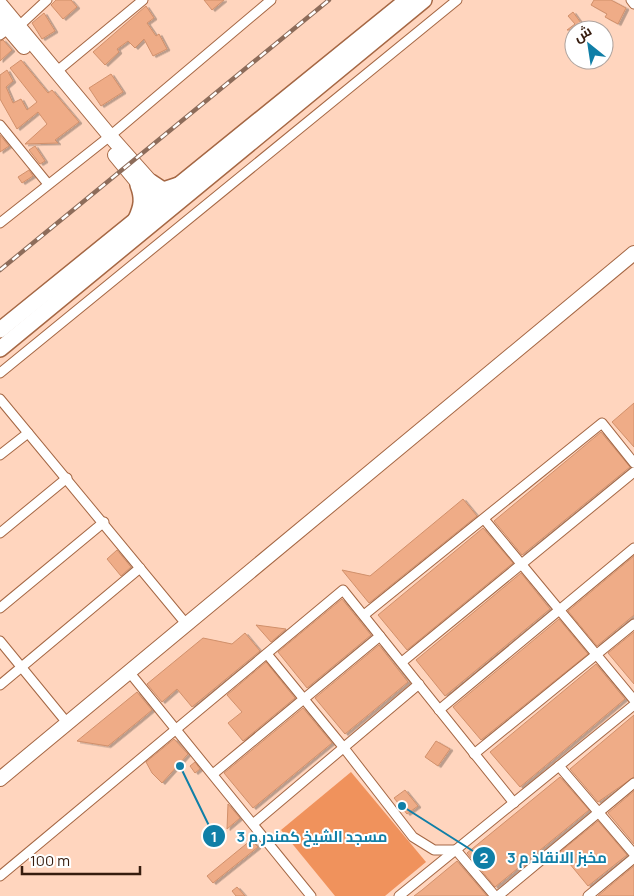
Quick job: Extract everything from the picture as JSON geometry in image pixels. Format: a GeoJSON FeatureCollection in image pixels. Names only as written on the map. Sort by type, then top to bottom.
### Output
{"type":"FeatureCollection","features":[{"type":"Feature","properties":{"kind":"main road"},"geometry":{"type":"LineString","coordinates":[[0,330],[136,218],[164,206],[188,179],[407,0]]}},
{"type":"Feature","properties":{"kind":"main road"},"geometry":{"type":"LineString","coordinates":[[0,349],[164,206],[424,0]]}},
{"type":"Feature","properties":{"kind":"main road"},"geometry":{"type":"LineString","coordinates":[[136,218],[142,202],[145,184],[163,190],[188,179]]}},
{"type":"Feature","properties":{"kind":"street"},"geometry":{"type":"LineString","coordinates":[[7,27],[48,0]]}},
{"type":"Feature","properties":{"kind":"street"},"geometry":{"type":"LineString","coordinates":[[56,72],[143,0]]}},
{"type":"Feature","properties":{"kind":"street"},"geometry":{"type":"LineString","coordinates":[[0,223],[106,139],[271,0]]}},
{"type":"Feature","properties":{"kind":"street"},"geometry":{"type":"LineString","coordinates":[[0,373],[457,0]]}},
{"type":"Feature","properties":{"kind":"street"},"geometry":{"type":"LineString","coordinates":[[631,0],[634,4]]}},
{"type":"Feature","properties":{"kind":"street"},"geometry":{"type":"LineString","coordinates":[[0,4],[7,27],[164,206]]}},
{"type":"Feature","properties":{"kind":"street"},"geometry":{"type":"LineString","coordinates":[[7,27],[56,72],[106,139]]}},
{"type":"Feature","properties":{"kind":"street"},"geometry":{"type":"LineString","coordinates":[[0,125],[48,184]]}},
{"type":"Feature","properties":{"kind":"street"},"geometry":{"type":"LineString","coordinates":[[0,779],[634,253]]}},
{"type":"Feature","properties":{"kind":"street"},"geometry":{"type":"LineString","coordinates":[[0,399],[104,522],[187,625]]}},
{"type":"Feature","properties":{"kind":"street"},"geometry":{"type":"LineString","coordinates":[[364,615],[602,423],[634,463]]}},
{"type":"Feature","properties":{"kind":"street"},"geometry":{"type":"LineString","coordinates":[[0,456],[28,433]]}},
{"type":"Feature","properties":{"kind":"street"},"geometry":{"type":"LineString","coordinates":[[402,662],[634,472]]}},
{"type":"Feature","properties":{"kind":"street"},"geometry":{"type":"LineString","coordinates":[[0,533],[67,478]]}},
{"type":"Feature","properties":{"kind":"street"},"geometry":{"type":"LineString","coordinates":[[484,518],[634,700]]}},
{"type":"Feature","properties":{"kind":"street"},"geometry":{"type":"LineString","coordinates":[[0,608],[104,522]]}},
{"type":"Feature","properties":{"kind":"street"},"geometry":{"type":"LineString","coordinates":[[439,710],[634,548]]}},
{"type":"Feature","properties":{"kind":"street"},"geometry":{"type":"LineString","coordinates":[[0,685],[140,568]]}},
{"type":"Feature","properties":{"kind":"street"},"geometry":{"type":"LineString","coordinates":[[0,876],[343,590],[514,803]]}},
{"type":"Feature","properties":{"kind":"street"},"geometry":{"type":"LineString","coordinates":[[474,754],[634,624]]}},
{"type":"Feature","properties":{"kind":"street"},"geometry":{"type":"LineString","coordinates":[[213,774],[380,636]]}},
{"type":"Feature","properties":{"kind":"street"},"geometry":{"type":"LineString","coordinates":[[0,641],[68,724]]}},
{"type":"Feature","properties":{"kind":"street"},"geometry":{"type":"LineString","coordinates":[[267,654],[344,748],[413,837],[434,850],[456,850],[496,896],[634,783]]}},
{"type":"Feature","properties":{"kind":"street"},"geometry":{"type":"LineString","coordinates":[[130,673],[311,896]]}},
{"type":"Feature","properties":{"kind":"street"},"geometry":{"type":"LineString","coordinates":[[253,824],[419,684]]}},
{"type":"Feature","properties":{"kind":"street"},"geometry":{"type":"LineString","coordinates":[[399,896],[634,705]]}},
{"type":"Feature","properties":{"kind":"street"},"geometry":{"type":"LineString","coordinates":[[559,766],[634,856],[588,896]]}},
{"type":"Feature","properties":{"kind":"shaded area"},"geometry":{"type":"Polygon","coordinates":[[[351,772],[426,862],[385,896],[335,896],[281,830],[351,772]]]}},
{"type":"Feature","properties":{"kind":"building"},"geometry":{"type":"Polygon","coordinates":[[[56,0],[71,0],[77,7],[63,19],[51,5],[56,0]]]}},
{"type":"Feature","properties":{"kind":"building"},"geometry":{"type":"Polygon","coordinates":[[[204,0],[224,0],[212,10],[204,0]]]}},
{"type":"Feature","properties":{"kind":"building"},"geometry":{"type":"Polygon","coordinates":[[[594,0],[611,0],[626,8],[618,24],[614,20],[605,17],[607,14],[591,5],[594,0]]]}},
{"type":"Feature","properties":{"kind":"building"},"geometry":{"type":"Polygon","coordinates":[[[146,6],[154,18],[147,23],[156,36],[159,34],[167,49],[153,56],[144,39],[135,48],[128,41],[117,49],[119,52],[105,65],[93,52],[146,6]]]}},
{"type":"Feature","properties":{"kind":"building"},"geometry":{"type":"Polygon","coordinates":[[[573,12],[579,20],[572,20],[568,16],[573,12]]]}},
{"type":"Feature","properties":{"kind":"building"},"geometry":{"type":"Polygon","coordinates":[[[44,13],[55,31],[42,39],[32,23],[44,13]]]}},
{"type":"Feature","properties":{"kind":"building"},"geometry":{"type":"Polygon","coordinates":[[[3,40],[12,50],[0,61],[0,41],[3,40]]]}},
{"type":"Feature","properties":{"kind":"building"},"geometry":{"type":"Polygon","coordinates":[[[21,60],[48,93],[52,90],[79,122],[55,140],[58,143],[25,144],[47,124],[38,112],[17,129],[0,99],[0,75],[7,70],[13,81],[6,87],[13,103],[21,99],[27,110],[37,102],[10,68],[21,60]]]}},
{"type":"Feature","properties":{"kind":"building"},"geometry":{"type":"Polygon","coordinates":[[[111,74],[123,92],[101,106],[89,88],[111,74]]]}},
{"type":"Feature","properties":{"kind":"building"},"geometry":{"type":"Polygon","coordinates":[[[0,135],[9,146],[0,152],[0,135]]]}},
{"type":"Feature","properties":{"kind":"building"},"geometry":{"type":"Polygon","coordinates":[[[35,146],[45,161],[40,164],[29,150],[35,146]]]}},
{"type":"Feature","properties":{"kind":"building"},"geometry":{"type":"Polygon","coordinates":[[[29,170],[33,176],[22,183],[18,177],[29,170]]]}},
{"type":"Feature","properties":{"kind":"building"},"geometry":{"type":"Polygon","coordinates":[[[634,403],[634,447],[612,422],[634,403]]]}},
{"type":"Feature","properties":{"kind":"building"},"geometry":{"type":"Polygon","coordinates":[[[601,432],[630,467],[522,555],[494,521],[601,432]]]}},
{"type":"Feature","properties":{"kind":"building"},"geometry":{"type":"Polygon","coordinates":[[[463,499],[477,516],[369,603],[342,570],[370,576],[463,499]]]}},
{"type":"Feature","properties":{"kind":"building"},"geometry":{"type":"Polygon","coordinates":[[[483,528],[513,563],[407,650],[378,615],[483,528]]]}},
{"type":"Feature","properties":{"kind":"building"},"geometry":{"type":"Polygon","coordinates":[[[117,550],[131,567],[121,576],[107,559],[117,550]]]}},
{"type":"Feature","properties":{"kind":"building"},"geometry":{"type":"Polygon","coordinates":[[[634,556],[634,615],[597,646],[568,611],[634,556]]]}},
{"type":"Feature","properties":{"kind":"building"},"geometry":{"type":"Polygon","coordinates":[[[521,573],[550,609],[445,696],[416,660],[521,573]]]}},
{"type":"Feature","properties":{"kind":"building"},"geometry":{"type":"Polygon","coordinates":[[[342,599],[371,635],[307,688],[278,652],[342,599]]]}},
{"type":"Feature","properties":{"kind":"building"},"geometry":{"type":"Polygon","coordinates":[[[559,619],[588,654],[481,740],[453,707],[559,619]]]}},
{"type":"Feature","properties":{"kind":"building"},"geometry":{"type":"Polygon","coordinates":[[[256,625],[286,629],[271,642],[256,625]]]}},
{"type":"Feature","properties":{"kind":"building"},"geometry":{"type":"Polygon","coordinates":[[[634,632],[634,684],[608,653],[634,632]]]}},
{"type":"Feature","properties":{"kind":"building"},"geometry":{"type":"Polygon","coordinates":[[[245,633],[260,651],[192,707],[177,689],[162,702],[147,684],[203,638],[232,644],[245,633]]]}},
{"type":"Feature","properties":{"kind":"building"},"geometry":{"type":"Polygon","coordinates":[[[379,645],[408,682],[345,734],[315,698],[379,645]]]}},
{"type":"Feature","properties":{"kind":"building"},"geometry":{"type":"Polygon","coordinates":[[[266,662],[295,698],[243,741],[228,723],[242,712],[227,695],[266,662]]]}},
{"type":"Feature","properties":{"kind":"building"},"geometry":{"type":"Polygon","coordinates":[[[596,664],[625,699],[520,787],[490,752],[596,664]]]}},
{"type":"Feature","properties":{"kind":"building"},"geometry":{"type":"Polygon","coordinates":[[[137,692],[152,710],[140,720],[108,746],[77,741],[137,692]]]}},
{"type":"Feature","properties":{"kind":"building"},"geometry":{"type":"Polygon","coordinates":[[[303,708],[332,743],[253,808],[224,773],[303,708]]]}},
{"type":"Feature","properties":{"kind":"building"},"geometry":{"type":"Polygon","coordinates":[[[634,715],[634,777],[598,802],[570,769],[634,715]]]}},
{"type":"Feature","properties":{"kind":"building"},"geometry":{"type":"Polygon","coordinates":[[[174,739],[188,754],[162,783],[152,773],[146,762],[174,739]]]}},
{"type":"Feature","properties":{"kind":"building"},"geometry":{"type":"Polygon","coordinates":[[[436,741],[450,749],[438,766],[425,757],[436,741]]]}},
{"type":"Feature","properties":{"kind":"building"},"geometry":{"type":"Polygon","coordinates":[[[195,762],[200,769],[195,773],[190,766],[195,762]]]}},
{"type":"Feature","properties":{"kind":"building"},"geometry":{"type":"Polygon","coordinates":[[[560,777],[589,810],[495,887],[467,853],[560,777]]]}},
{"type":"Feature","properties":{"kind":"building"},"geometry":{"type":"Polygon","coordinates":[[[405,790],[418,806],[407,814],[394,798],[405,790]]]}},
{"type":"Feature","properties":{"kind":"building"},"geometry":{"type":"Polygon","coordinates":[[[634,791],[634,844],[608,813],[634,791]]]}},
{"type":"Feature","properties":{"kind":"building"},"geometry":{"type":"Polygon","coordinates":[[[228,804],[240,818],[227,829],[228,804]]]}},
{"type":"Feature","properties":{"kind":"building"},"geometry":{"type":"Polygon","coordinates":[[[598,821],[627,855],[588,886],[560,852],[598,821]]]}},
{"type":"Feature","properties":{"kind":"building"},"geometry":{"type":"Polygon","coordinates":[[[251,840],[258,847],[213,883],[207,876],[251,840]]]}},
{"type":"Feature","properties":{"kind":"building"},"geometry":{"type":"Polygon","coordinates":[[[457,861],[487,896],[414,896],[422,890],[457,861]]]}},
{"type":"Feature","properties":{"kind":"building"},"geometry":{"type":"Polygon","coordinates":[[[634,866],[634,896],[598,896],[611,885],[634,866]]]}},
{"type":"Feature","properties":{"kind":"building"},"geometry":{"type":"Polygon","coordinates":[[[237,887],[245,896],[236,896],[232,891],[237,887]]]}},
{"type":"Feature","properties":{"kind":"railway"},"geometry":{"type":"LineString","coordinates":[[0,270],[329,0]]}},
{"type":"Feature","properties":{"kind":"place","name":"مسجد الشيخ كمندر م 3"},"geometry":{"type":"Point","coordinates":[180,766]}},
{"type":"Feature","properties":{"kind":"place","name":"مخبز الانقاذ م 3"},"geometry":{"type":"Point","coordinates":[402,806]}}]}
